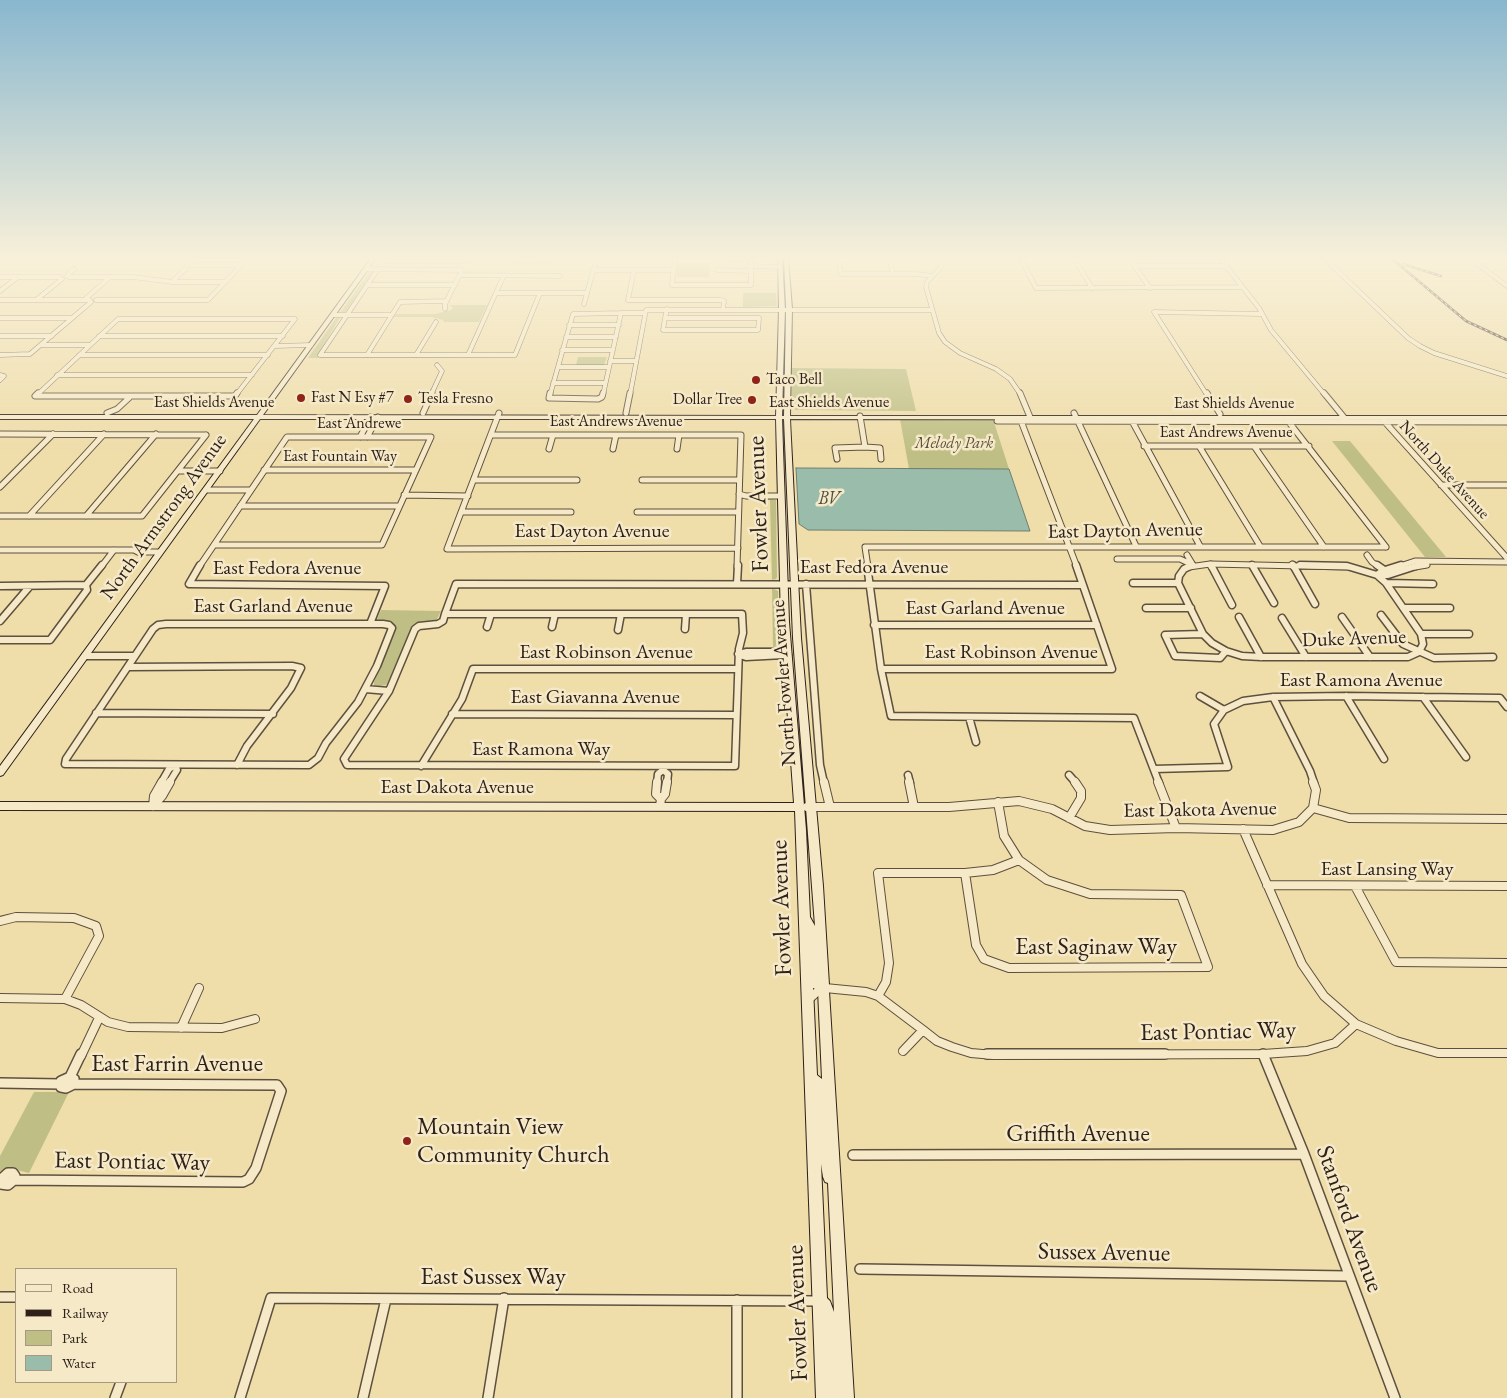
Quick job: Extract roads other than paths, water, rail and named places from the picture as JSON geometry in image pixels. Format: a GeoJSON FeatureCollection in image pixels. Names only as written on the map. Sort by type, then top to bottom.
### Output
{"type":"FeatureCollection","features":[{"type":"Feature","properties":{"kind":"main road","name":"North Armstrong Avenue"},"geometry":{"type":"LineString","coordinates":[[0,773],[328,322]]}},
{"type":"Feature","properties":{"kind":"main road","name":"North Fowler Avenue"},"geometry":{"type":"LineString","coordinates":[[783,322],[781,334],[783,414],[796,584],[805,807]]}},
{"type":"Feature","properties":{"kind":"main road","name":"North Fowler Avenue"},"geometry":{"type":"LineString","coordinates":[[783,414],[788,358],[787,322]]}},
{"type":"Feature","properties":{"kind":"main road"},"geometry":{"type":"LineString","coordinates":[[781,334],[785,337],[785,350],[788,358]]}},
{"type":"Feature","properties":{"kind":"main road"},"geometry":{"type":"LineString","coordinates":[[907,417],[908,415],[963,412]]}},
{"type":"Feature","properties":{"kind":"main road","name":"East Shields Avenue"},"geometry":{"type":"LineString","coordinates":[[0,415],[116,413],[374,417],[963,412],[1076,417],[1288,420],[1507,414]]}},
{"type":"Feature","properties":{"kind":"main road"},"geometry":{"type":"LineString","coordinates":[[56,417],[109,415],[116,413]]}},
{"type":"Feature","properties":{"kind":"main road","name":"East Shields Avenue"},"geometry":{"type":"LineString","coordinates":[[0,415],[56,417],[423,413],[565,416],[626,414]]}},
{"type":"Feature","properties":{"kind":"main road"},"geometry":{"type":"LineString","coordinates":[[626,414],[689,413]]}},
{"type":"Feature","properties":{"kind":"main road","name":"East Shields Avenue"},"geometry":{"type":"LineString","coordinates":[[689,413],[907,417],[1029,415]]}},
{"type":"Feature","properties":{"kind":"main road","name":"Fowler Avenue"},"geometry":{"type":"LineString","coordinates":[[783,414],[781,494],[788,655],[805,807],[818,886],[846,1398]]}},
{"type":"Feature","properties":{"kind":"main road","name":"East Shields Avenue"},"geometry":{"type":"LineString","coordinates":[[1076,417],[1220,414],[1343,418],[1507,418]]}},
{"type":"Feature","properties":{"kind":"main road"},"geometry":{"type":"LineString","coordinates":[[781,494],[786,496],[788,517],[792,520]]}},
{"type":"Feature","properties":{"kind":"main road","name":"East Dakota Avenue"},"geometry":{"type":"LineString","coordinates":[[0,806],[660,802],[805,807]]}},
{"type":"Feature","properties":{"kind":"main road","name":"Fowler Avenue"},"geometry":{"type":"LineString","coordinates":[[805,807],[805,915],[824,1398]]}},
{"type":"Feature","properties":{"kind":"main road"},"geometry":{"type":"LineString","coordinates":[[805,915],[813,936],[816,984],[825,988]]}},
{"type":"Feature","properties":{"kind":"main road"},"geometry":{"type":"LineString","coordinates":[[811,1080],[817,1081],[822,1088],[826,1157],[835,1194]]}},
{"type":"Feature","properties":{"kind":"main road"},"geometry":{"type":"LineString","coordinates":[[819,1301],[825,1306],[831,1324],[834,1398]]}},
{"type":"Feature","properties":{"kind":"street"},"geometry":{"type":"LineString","coordinates":[[0,355],[30,354],[67,322]]}},
{"type":"Feature","properties":{"kind":"street"},"geometry":{"type":"LineString","coordinates":[[114,322],[35,396],[235,396],[293,322]]}},
{"type":"Feature","properties":{"kind":"street"},"geometry":{"type":"LineString","coordinates":[[342,322],[320,355],[516,355],[529,322]]}},
{"type":"Feature","properties":{"kind":"street"},"geometry":{"type":"LineString","coordinates":[[367,355],[387,322]]}},
{"type":"Feature","properties":{"kind":"street"},"geometry":{"type":"LineString","coordinates":[[416,355],[436,322]]}},
{"type":"Feature","properties":{"kind":"street"},"geometry":{"type":"LineString","coordinates":[[468,355],[483,322]]}},
{"type":"Feature","properties":{"kind":"street"},"geometry":{"type":"LineString","coordinates":[[626,414],[643,322]]}},
{"type":"Feature","properties":{"kind":"street"},"geometry":{"type":"LineString","coordinates":[[664,322],[663,330],[758,330],[758,322]]}},
{"type":"Feature","properties":{"kind":"street"},"geometry":{"type":"LineString","coordinates":[[936,322],[939,333],[945,342],[960,353],[996,369],[1010,379],[1019,390],[1029,415]]}},
{"type":"Feature","properties":{"kind":"street"},"geometry":{"type":"LineString","coordinates":[[1161,322],[1220,414]]}},
{"type":"Feature","properties":{"kind":"street"},"geometry":{"type":"LineString","coordinates":[[1266,322],[1343,418]]}},
{"type":"Feature","properties":{"kind":"street"},"geometry":{"type":"LineString","coordinates":[[1391,322],[1408,338],[1434,353],[1507,376]]}},
{"type":"Feature","properties":{"kind":"street"},"geometry":{"type":"LineString","coordinates":[[570,325],[619,325],[601,398],[549,398],[570,325]]}},
{"type":"Feature","properties":{"kind":"street"},"geometry":{"type":"LineString","coordinates":[[0,336],[52,336]]}},
{"type":"Feature","properties":{"kind":"street"},"geometry":{"type":"LineString","coordinates":[[99,336],[283,336]]}},
{"type":"Feature","properties":{"kind":"street"},"geometry":{"type":"LineString","coordinates":[[566,337],[616,337]]}},
{"type":"Feature","properties":{"kind":"street"},"geometry":{"type":"LineString","coordinates":[[42,345],[89,345]]}},
{"type":"Feature","properties":{"kind":"street"},"geometry":{"type":"LineString","coordinates":[[276,346],[310,346]]}},
{"type":"Feature","properties":{"kind":"street"},"geometry":{"type":"LineString","coordinates":[[562,350],[613,350]]}},
{"type":"Feature","properties":{"kind":"street"},"geometry":{"type":"LineString","coordinates":[[79,355],[268,355]]}},
{"type":"Feature","properties":{"kind":"street"},"geometry":{"type":"LineString","coordinates":[[610,361],[635,361]]}},
{"type":"Feature","properties":{"kind":"street"},"geometry":{"type":"LineString","coordinates":[[423,413],[442,371],[437,364]]}},
{"type":"Feature","properties":{"kind":"street"},"geometry":{"type":"LineString","coordinates":[[558,367],[609,367]]}},
{"type":"Feature","properties":{"kind":"street"},"geometry":{"type":"LineString","coordinates":[[57,376],[252,376]]}},
{"type":"Feature","properties":{"kind":"street"},"geometry":{"type":"LineString","coordinates":[[553,383],[605,383]]}},
{"type":"Feature","properties":{"kind":"street"},"geometry":{"type":"LineString","coordinates":[[107,413],[117,409],[130,397]]}},
{"type":"Feature","properties":{"kind":"street"},"geometry":{"type":"LineString","coordinates":[[116,413],[130,400],[130,397]]}},
{"type":"Feature","properties":{"kind":"street"},"geometry":{"type":"LineString","coordinates":[[498,415],[462,512],[571,512]]}},
{"type":"Feature","properties":{"kind":"street"},"geometry":{"type":"LineString","coordinates":[[860,416],[865,447]]}},
{"type":"Feature","properties":{"kind":"street"},"geometry":{"type":"LineString","coordinates":[[360,437],[374,417]]}},
{"type":"Feature","properties":{"kind":"street"},"geometry":{"type":"LineString","coordinates":[[367,437],[374,417]]}},
{"type":"Feature","properties":{"kind":"street"},"geometry":{"type":"LineString","coordinates":[[1076,417],[1136,546]]}},
{"type":"Feature","properties":{"kind":"street","name":"East Shields Avenue"},"geometry":{"type":"LineString","coordinates":[[997,421],[1076,417],[1132,421],[1288,420]]}},
{"type":"Feature","properties":{"kind":"street","name":"East Shields Avenue"},"geometry":{"type":"LineString","coordinates":[[1343,418],[1384,421],[1507,422]]}},
{"type":"Feature","properties":{"kind":"street"},"geometry":{"type":"LineString","coordinates":[[1288,420],[1309,446]]}},
{"type":"Feature","properties":{"kind":"street"},"geometry":{"type":"LineString","coordinates":[[1021,421],[1070,547],[1112,669]]}},
{"type":"Feature","properties":{"kind":"street"},"geometry":{"type":"LineString","coordinates":[[1132,421],[1200,546]]}},
{"type":"Feature","properties":{"kind":"street","name":"North Duke Avenue"},"geometry":{"type":"LineString","coordinates":[[1384,421],[1507,558]]}},
{"type":"Feature","properties":{"kind":"street"},"geometry":{"type":"LineString","coordinates":[[0,487],[52,434]]}},
{"type":"Feature","properties":{"kind":"street"},"geometry":{"type":"LineString","coordinates":[[28,516],[104,434]]}},
{"type":"Feature","properties":{"kind":"street"},"geometry":{"type":"LineString","coordinates":[[86,516],[156,434]]}},
{"type":"Feature","properties":{"kind":"street"},"geometry":{"type":"LineString","coordinates":[[0,516],[142,516],[206,435],[1,435]]}},
{"type":"Feature","properties":{"kind":"street","name":"East Andrews Avenue"},"geometry":{"type":"LineString","coordinates":[[490,435],[740,435],[739,480]]}},
{"type":"Feature","properties":{"kind":"street"},"geometry":{"type":"LineString","coordinates":[[549,449],[553,435]]}},
{"type":"Feature","properties":{"kind":"street"},"geometry":{"type":"LineString","coordinates":[[613,449],[616,435]]}},
{"type":"Feature","properties":{"kind":"street"},"geometry":{"type":"LineString","coordinates":[[677,449],[679,435]]}},
{"type":"Feature","properties":{"kind":"street","name":"East Andrewe"},"geometry":{"type":"LineString","coordinates":[[264,470],[287,437],[431,437],[416,470]]}},
{"type":"Feature","properties":{"kind":"street","name":"East Andrews Avenue"},"geometry":{"type":"LineString","coordinates":[[1144,446],[1309,446]]}},
{"type":"Feature","properties":{"kind":"street"},"geometry":{"type":"LineString","coordinates":[[1199,446],[1260,546]]}},
{"type":"Feature","properties":{"kind":"street"},"geometry":{"type":"LineString","coordinates":[[1254,446],[1324,546]]}},
{"type":"Feature","properties":{"kind":"street","name":"East Dayton Avenue"},"geometry":{"type":"LineString","coordinates":[[868,584],[865,547],[1386,547],[1309,446]]}},
{"type":"Feature","properties":{"kind":"street"},"geometry":{"type":"LineString","coordinates":[[837,458],[835,448],[865,447],[880,448],[882,459]]}},
{"type":"Feature","properties":{"kind":"street"},"geometry":{"type":"LineString","coordinates":[[179,469],[221,469]]}},
{"type":"Feature","properties":{"kind":"street"},"geometry":{"type":"LineString","coordinates":[[214,545],[264,470]]}},
{"type":"Feature","properties":{"kind":"street","name":"East Fountain Way"},"geometry":{"type":"LineString","coordinates":[[264,470],[416,470]]}},
{"type":"Feature","properties":{"kind":"street"},"geometry":{"type":"LineString","coordinates":[[214,545],[382,545],[416,470]]}},
{"type":"Feature","properties":{"kind":"street"},"geometry":{"type":"LineString","coordinates":[[474,480],[577,480]]}},
{"type":"Feature","properties":{"kind":"street"},"geometry":{"type":"LineString","coordinates":[[642,480],[739,480],[737,584]]}},
{"type":"Feature","properties":{"kind":"street"},"geometry":{"type":"LineString","coordinates":[[1441,485],[1507,485]]}},
{"type":"Feature","properties":{"kind":"street"},"geometry":{"type":"LineString","coordinates":[[206,490],[250,490]]}},
{"type":"Feature","properties":{"kind":"street"},"geometry":{"type":"LineString","coordinates":[[739,494],[746,496],[781,494]]}},
{"type":"Feature","properties":{"kind":"street"},"geometry":{"type":"LineString","coordinates":[[404,495],[468,496]]}},
{"type":"Feature","properties":{"kind":"street"},"geometry":{"type":"LineString","coordinates":[[240,506],[399,506]]}},
{"type":"Feature","properties":{"kind":"street","name":"East Dayton Avenue"},"geometry":{"type":"LineString","coordinates":[[462,512],[447,549],[738,548]]}},
{"type":"Feature","properties":{"kind":"street"},"geometry":{"type":"LineString","coordinates":[[637,512],[738,512]]}},
{"type":"Feature","properties":{"kind":"street","name":"East Fedora Avenue"},"geometry":{"type":"LineString","coordinates":[[214,545],[189,584],[385,586],[370,624]]}},
{"type":"Feature","properties":{"kind":"street"},"geometry":{"type":"LineString","coordinates":[[0,550],[134,550],[138,552],[162,550]]}},
{"type":"Feature","properties":{"kind":"street"},"geometry":{"type":"LineString","coordinates":[[0,640],[50,640],[87,590],[86,586],[114,550]]}},
{"type":"Feature","properties":{"kind":"street"},"geometry":{"type":"LineString","coordinates":[[1133,583],[1178,583],[1178,576],[1184,568],[1193,565],[1187,555]]}},
{"type":"Feature","properties":{"kind":"street"},"geometry":{"type":"LineString","coordinates":[[1367,555],[1372,562],[1390,574]]}},
{"type":"Feature","properties":{"kind":"street","name":"Duke Avenue"},"geometry":{"type":"LineString","coordinates":[[1117,560],[1180,560],[1193,565],[1292,564],[1347,566],[1377,576],[1386,583],[1421,634],[1423,644],[1419,652],[1408,657],[1242,656],[1226,651],[1212,643],[1203,634],[1178,583]]}},
{"type":"Feature","properties":{"kind":"street"},"geometry":{"type":"LineString","coordinates":[[1377,576],[1384,571],[1415,561],[1507,562]]}},
{"type":"Feature","properties":{"kind":"street"},"geometry":{"type":"LineString","coordinates":[[1377,576],[1420,565],[1501,565],[1507,562]]}},
{"type":"Feature","properties":{"kind":"street"},"geometry":{"type":"LineString","coordinates":[[1210,564],[1232,605]]}},
{"type":"Feature","properties":{"kind":"street"},"geometry":{"type":"LineString","coordinates":[[1292,564],[1315,604]]}},
{"type":"Feature","properties":{"kind":"street"},"geometry":{"type":"LineString","coordinates":[[1252,565],[1274,604]]}},
{"type":"Feature","properties":{"kind":"street"},"geometry":{"type":"LineString","coordinates":[[1386,583],[1432,584]]}},
{"type":"Feature","properties":{"kind":"street","name":"East Fedora Avenue"},"geometry":{"type":"LineString","coordinates":[[445,614],[456,584],[1082,584]]}},
{"type":"Feature","properties":{"kind":"street"},"geometry":{"type":"LineString","coordinates":[[806,584],[820,756],[830,807]]}},
{"type":"Feature","properties":{"kind":"street"},"geometry":{"type":"LineString","coordinates":[[868,584],[881,669],[891,716],[1134,718],[1176,828]]}},
{"type":"Feature","properties":{"kind":"street"},"geometry":{"type":"LineString","coordinates":[[0,586],[86,586]]}},
{"type":"Feature","properties":{"kind":"street"},"geometry":{"type":"LineString","coordinates":[[0,621],[30,586]]}},
{"type":"Feature","properties":{"kind":"street"},"geometry":{"type":"LineString","coordinates":[[1146,608],[1191,608]]}},
{"type":"Feature","properties":{"kind":"street"},"geometry":{"type":"LineString","coordinates":[[1404,608],[1450,608]]}},
{"type":"Feature","properties":{"kind":"street"},"geometry":{"type":"LineString","coordinates":[[136,654],[66,758],[65,764],[305,765],[313,763],[365,689],[389,691],[415,629],[424,624],[438,624],[443,621],[445,614],[742,614],[743,633],[738,654],[736,715]]}},
{"type":"Feature","properties":{"kind":"street"},"geometry":{"type":"LineString","coordinates":[[487,626],[491,614]]}},
{"type":"Feature","properties":{"kind":"street"},"geometry":{"type":"LineString","coordinates":[[552,627],[556,614]]}},
{"type":"Feature","properties":{"kind":"street"},"geometry":{"type":"LineString","coordinates":[[618,630],[620,614]]}},
{"type":"Feature","properties":{"kind":"street"},"geometry":{"type":"LineString","coordinates":[[685,629],[686,614]]}},
{"type":"Feature","properties":{"kind":"street"},"geometry":{"type":"LineString","coordinates":[[1381,615],[1403,644],[1434,658],[1493,657]]}},
{"type":"Feature","properties":{"kind":"street"},"geometry":{"type":"LineString","coordinates":[[1342,617],[1370,657]]}},
{"type":"Feature","properties":{"kind":"street"},"geometry":{"type":"LineString","coordinates":[[1239,618],[1261,657]]}},
{"type":"Feature","properties":{"kind":"street"},"geometry":{"type":"LineString","coordinates":[[1282,618],[1306,657]]}},
{"type":"Feature","properties":{"kind":"street","name":"East Garland Avenue"},"geometry":{"type":"LineString","coordinates":[[136,654],[158,625],[389,625],[392,628],[365,689]]}},
{"type":"Feature","properties":{"kind":"street","name":"East Garland Avenue"},"geometry":{"type":"LineString","coordinates":[[874,625],[1097,625]]}},
{"type":"Feature","properties":{"kind":"street"},"geometry":{"type":"LineString","coordinates":[[1203,634],[1165,635],[1175,656],[1220,658],[1226,651]]}},
{"type":"Feature","properties":{"kind":"street"},"geometry":{"type":"LineString","coordinates":[[1421,634],[1469,634]]}},
{"type":"Feature","properties":{"kind":"street"},"geometry":{"type":"LineString","coordinates":[[87,654],[136,654]]}},
{"type":"Feature","properties":{"kind":"street"},"geometry":{"type":"LineString","coordinates":[[738,654],[746,657],[788,655]]}},
{"type":"Feature","properties":{"kind":"street"},"geometry":{"type":"LineString","coordinates":[[128,667],[292,666],[301,668],[291,688],[248,746],[237,765]]}},
{"type":"Feature","properties":{"kind":"street","name":"East Robinson Avenue"},"geometry":{"type":"LineString","coordinates":[[452,714],[462,699],[473,669],[738,668]]}},
{"type":"Feature","properties":{"kind":"street","name":"East Robinson Avenue"},"geometry":{"type":"LineString","coordinates":[[881,669],[1112,669]]}},
{"type":"Feature","properties":{"kind":"street","name":"East Ramona Way"},"geometry":{"type":"LineString","coordinates":[[389,691],[344,759],[347,765],[663,768],[735,766],[736,715]]}},
{"type":"Feature","properties":{"kind":"street"},"geometry":{"type":"LineString","coordinates":[[1154,769],[1228,767],[1214,724],[1224,710],[1200,696]]}},
{"type":"Feature","properties":{"kind":"street"},"geometry":{"type":"LineString","coordinates":[[1346,696],[1384,759]]}},
{"type":"Feature","properties":{"kind":"street","name":"East Ramona Avenue"},"geometry":{"type":"LineString","coordinates":[[1224,710],[1242,701],[1273,697],[1346,696],[1500,698],[1507,707]]}},
{"type":"Feature","properties":{"kind":"street"},"geometry":{"type":"LineString","coordinates":[[1273,697],[1310,771],[1316,790],[1313,808],[1349,818],[1507,819]]}},
{"type":"Feature","properties":{"kind":"street"},"geometry":{"type":"LineString","coordinates":[[1423,697],[1466,757]]}},
{"type":"Feature","properties":{"kind":"street"},"geometry":{"type":"LineString","coordinates":[[96,713],[273,714]]}},
{"type":"Feature","properties":{"kind":"street"},"geometry":{"type":"LineString","coordinates":[[421,766],[452,714]]}},
{"type":"Feature","properties":{"kind":"street","name":"East Giavanna Avenue"},"geometry":{"type":"LineString","coordinates":[[452,714],[736,715]]}},
{"type":"Feature","properties":{"kind":"street"},"geometry":{"type":"LineString","coordinates":[[969,717],[976,742]]}},
{"type":"Feature","properties":{"kind":"street"},"geometry":{"type":"LineString","coordinates":[[153,806],[162,796],[177,770],[176,765]]}},
{"type":"Feature","properties":{"kind":"street"},"geometry":{"type":"LineString","coordinates":[[660,802],[656,794],[658,774],[663,768]]}},
{"type":"Feature","properties":{"kind":"street"},"geometry":{"type":"LineString","coordinates":[[908,775],[914,807]]}},
{"type":"Feature","properties":{"kind":"street"},"geometry":{"type":"LineString","coordinates":[[1069,818],[1081,798],[1078,784],[1070,775]]}},
{"type":"Feature","properties":{"kind":"street"},"geometry":{"type":"LineString","coordinates":[[878,996],[886,982],[889,963],[878,873],[965,873],[993,870],[1020,860],[1004,836],[998,802]]}},
{"type":"Feature","properties":{"kind":"street","name":"East Dakota Avenue"},"geometry":{"type":"LineString","coordinates":[[805,807],[964,807],[998,802],[1032,803],[1052,809],[1097,829],[1273,830],[1299,822],[1313,808]]}},
{"type":"Feature","properties":{"kind":"street"},"geometry":{"type":"LineString","coordinates":[[1243,829],[1302,964],[1324,996],[1356,1024],[1396,1041],[1438,1053],[1507,1053]]}},
{"type":"Feature","properties":{"kind":"street","name":"East Saginaw Way"},"geometry":{"type":"LineString","coordinates":[[965,873],[976,945],[984,959],[1009,968],[1208,967],[1182,895],[1090,894],[1047,880],[1020,860]]}},
{"type":"Feature","properties":{"kind":"street","name":"East Lansing Way"},"geometry":{"type":"LineString","coordinates":[[1267,885],[1507,886]]}},
{"type":"Feature","properties":{"kind":"street"},"geometry":{"type":"LineString","coordinates":[[1354,886],[1396,962],[1507,963]]}},
{"type":"Feature","properties":{"kind":"street"},"geometry":{"type":"LineString","coordinates":[[0,921],[16,917],[74,918],[96,926],[99,936],[64,999]]}},
{"type":"Feature","properties":{"kind":"street"},"geometry":{"type":"LineString","coordinates":[[181,1028],[199,988]]}},
{"type":"Feature","properties":{"kind":"street"},"geometry":{"type":"LineString","coordinates":[[808,1000],[815,993],[825,988]]}},
{"type":"Feature","properties":{"kind":"street","name":"East Pontiac Way"},"geometry":{"type":"LineString","coordinates":[[825,988],[855,989],[878,996],[937,1041],[971,1053],[1263,1054],[1307,1051],[1335,1043],[1356,1024]]}},
{"type":"Feature","properties":{"kind":"street"},"geometry":{"type":"LineString","coordinates":[[0,998],[64,999],[81,1005],[99,1018],[128,1027],[231,1027],[255,1019]]}},
{"type":"Feature","properties":{"kind":"street"},"geometry":{"type":"LineString","coordinates":[[0,1083],[60,1084],[63,1079],[71,1080],[99,1018]]}},
{"type":"Feature","properties":{"kind":"street"},"geometry":{"type":"LineString","coordinates":[[902,1051],[922,1030]]}},
{"type":"Feature","properties":{"kind":"street","name":"Stanford Avenue"},"geometry":{"type":"LineString","coordinates":[[1263,1054],[1304,1154],[1395,1398]]}},
{"type":"Feature","properties":{"kind":"street","name":"East Farrin Avenue"},"geometry":{"type":"LineString","coordinates":[[71,1080],[271,1085],[280,1088],[280,1097],[256,1168],[249,1179]]}},
{"type":"Feature","properties":{"kind":"street","name":"Griffith Avenue"},"geometry":{"type":"LineString","coordinates":[[853,1155],[1304,1154]]}},
{"type":"Feature","properties":{"kind":"street","name":"East Pontiac Way"},"geometry":{"type":"LineString","coordinates":[[0,1180],[11,1173],[15,1176],[14,1180]]}},
{"type":"Feature","properties":{"kind":"street","name":"East Pontiac Way"},"geometry":{"type":"LineString","coordinates":[[0,1184],[6,1186],[14,1180],[238,1183],[249,1179]]}},
{"type":"Feature","properties":{"kind":"street","name":"Sussex Avenue"},"geometry":{"type":"LineString","coordinates":[[860,1270],[1348,1276]]}},
{"type":"Feature","properties":{"kind":"street"},"geometry":{"type":"LineString","coordinates":[[0,1296],[15,1297]]}},
{"type":"Feature","properties":{"kind":"street","name":"East Sussex Way"},"geometry":{"type":"LineString","coordinates":[[240,1398],[271,1298],[819,1301]]}},
{"type":"Feature","properties":{"kind":"street"},"geometry":{"type":"LineString","coordinates":[[488,1398],[504,1298]]}},
{"type":"Feature","properties":{"kind":"street"},"geometry":{"type":"LineString","coordinates":[[363,1398],[386,1299]]}},
{"type":"Feature","properties":{"kind":"street"},"geometry":{"type":"LineString","coordinates":[[737,1300],[737,1398]]}},
{"type":"Feature","properties":{"kind":"street"},"geometry":{"type":"LineString","coordinates":[[115,1398],[121,1383]]}},
{"type":"Feature","properties":{"kind":"water","name":"BV"},"geometry":{"type":"Polygon","coordinates":[[[796,468],[1009,469],[1030,531],[808,530],[799,524],[796,468]]]}},
{"type":"Feature","properties":{"kind":"railway"},"geometry":{"type":"LineString","coordinates":[[1469,322],[1507,340]]}},
{"type":"Feature","properties":{"kind":"place","name":"Taco Bell"},"geometry":{"type":"Point","coordinates":[756,380]}},
{"type":"Feature","properties":{"kind":"place","name":"Fast N Esy #7"},"geometry":{"type":"Point","coordinates":[301,398]}},
{"type":"Feature","properties":{"kind":"place","name":"Tesla Fresno"},"geometry":{"type":"Point","coordinates":[408,399]}},
{"type":"Feature","properties":{"kind":"place","name":"Dollar Tree"},"geometry":{"type":"Point","coordinates":[752,400]}},
{"type":"Feature","properties":{"kind":"place","name":"Mountain View Community Church"},"geometry":{"type":"Point","coordinates":[407,1141]}},
{"type":"Feature","properties":{"kind":"park label","name":"Melody Park"},"geometry":{"type":"Point","coordinates":[954,444]}}]}
